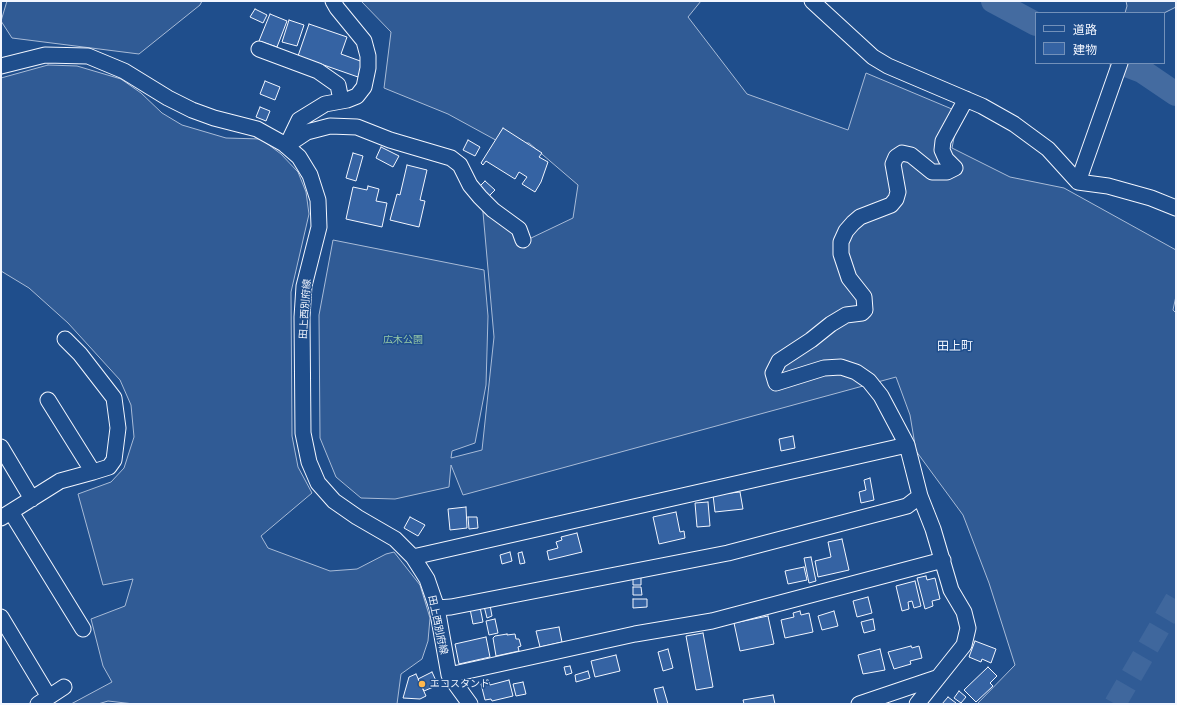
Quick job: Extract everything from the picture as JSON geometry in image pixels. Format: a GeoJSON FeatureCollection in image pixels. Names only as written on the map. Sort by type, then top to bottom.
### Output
{"type":"FeatureCollection","features":[{"type":"Feature","properties":{"kind":"street"},"geometry":{"type":"LineString","coordinates":[[286,146],[299,120],[325,104],[357,96],[364,87],[368,68],[368,56],[364,41],[333,1]]}},
{"type":"Feature","properties":{"kind":"street"},"geometry":{"type":"LineString","coordinates":[[812,1],[873,57],[888,66],[966,99],[1014,124],[1042,145],[1078,182],[1116,188],[1152,198],[1176,208]]}},
{"type":"Feature","properties":{"kind":"street"},"geometry":{"type":"LineString","coordinates":[[259,49],[318,72],[338,85],[341,100]]}},
{"type":"Feature","properties":{"kind":"street","name":"田上西別府線"},"geometry":{"type":"LineString","coordinates":[[1,66],[45,55],[88,56],[124,71],[168,98],[192,110],[257,129],[286,146],[299,157],[310,175],[318,200],[319,227],[304,286],[302,317],[303,433],[309,462],[318,483],[334,501],[357,517],[395,539],[413,557],[427,579],[437,608],[449,675],[470,704]]}},
{"type":"Feature","properties":{"kind":"street"},"geometry":{"type":"LineString","coordinates":[[1078,182],[1118,68]]}},
{"type":"Feature","properties":{"kind":"street"},"geometry":{"type":"LineString","coordinates":[[917,704],[936,678],[964,645],[968,628],[964,612],[951,590],[933,529],[920,496],[907,445],[881,396],[869,381],[856,372],[841,367],[824,368],[776,383],[773,373],[779,361],[811,340],[831,324],[846,315],[862,313],[865,310],[864,297],[848,278],[841,254],[841,242],[846,231],[860,217],[891,205],[896,199],[898,192],[892,164],[896,157],[902,153],[911,155],[932,172],[947,172],[955,168],[946,159],[942,150],[943,141],[966,99]]}},
{"type":"Feature","properties":{"kind":"street"},"geometry":{"type":"LineString","coordinates":[[286,146],[307,132],[330,126],[357,127],[390,140],[451,158],[460,165],[470,185],[480,197],[493,210],[519,229],[523,240]]}},
{"type":"Feature","properties":{"kind":"street"},"geometry":{"type":"LineString","coordinates":[[65,339],[80,354],[114,398],[118,428],[114,460],[109,467],[60,481],[6,515],[83,629]]}},
{"type":"Feature","properties":{"kind":"street"},"geometry":{"type":"LineString","coordinates":[[48,400],[93,472]]}},
{"type":"Feature","properties":{"kind":"street"},"geometry":{"type":"LineString","coordinates":[[413,557],[907,445]]}},
{"type":"Feature","properties":{"kind":"street"},"geometry":{"type":"LineString","coordinates":[[1,447],[32,499]]}},
{"type":"Feature","properties":{"kind":"street"},"geometry":{"type":"LineString","coordinates":[[437,608],[451,607],[728,553],[907,506],[920,496]]}},
{"type":"Feature","properties":{"kind":"street"},"geometry":{"type":"LineString","coordinates":[[449,675],[635,634],[712,621],[942,560]]}},
{"type":"Feature","properties":{"kind":"street"},"geometry":{"type":"LineString","coordinates":[[1,617],[43,700],[64,687]]}},
{"type":"Feature","properties":{"kind":"street"},"geometry":{"type":"LineString","coordinates":[[859,704],[936,678]]}},
{"type":"Feature","properties":{"kind":"shaded area"},"geometry":{"type":"Polygon","coordinates":[[[7,1],[202,1],[200,5],[139,54],[12,38],[1,21],[7,1]]]}},
{"type":"Feature","properties":{"kind":"shaded area"},"geometry":{"type":"Polygon","coordinates":[[[361,1],[701,1],[688,17],[747,94],[848,130],[866,73],[959,112],[952,148],[1010,177],[1064,188],[1176,250],[1176,296],[1173,310],[1176,313],[1176,704],[977,704],[1015,665],[989,583],[963,515],[916,451],[910,415],[896,377],[463,495],[451,465],[449,487],[395,499],[361,498],[336,477],[320,438],[319,315],[333,240],[484,270],[488,316],[486,385],[475,443],[452,451],[451,458],[482,450],[494,337],[482,201],[529,239],[573,218],[578,185],[529,143],[503,144],[448,114],[384,88],[391,32],[361,1]]]}},
{"type":"Feature","properties":{"kind":"shaded area"},"geometry":{"type":"Polygon","coordinates":[[[1126,1],[1176,1],[1176,7],[1165,12],[1125,12],[1127,6],[1126,1]]]}},
{"type":"Feature","properties":{"kind":"shaded area"},"geometry":{"type":"Polygon","coordinates":[[[48,65],[77,66],[121,79],[141,93],[162,113],[182,125],[226,138],[261,139],[281,154],[298,172],[306,192],[309,214],[291,292],[292,436],[298,467],[312,493],[261,536],[268,548],[330,571],[357,569],[386,554],[394,552],[420,585],[430,618],[428,641],[422,659],[401,674],[397,704],[134,704],[108,701],[98,704],[71,704],[112,682],[103,666],[91,619],[125,606],[133,579],[103,585],[78,494],[111,482],[124,468],[134,437],[131,405],[120,380],[68,323],[29,288],[1,271],[1,78],[48,65]]]}},
{"type":"Feature","properties":{"kind":"building"},"geometry":{"type":"Polygon","coordinates":[[[255,9],[267,15],[263,23],[250,17],[255,9]]]}},
{"type":"Feature","properties":{"kind":"building"},"geometry":{"type":"Polygon","coordinates":[[[270,14],[287,21],[277,47],[259,41],[270,14]]]}},
{"type":"Feature","properties":{"kind":"building"},"geometry":{"type":"Polygon","coordinates":[[[289,20],[304,25],[297,46],[282,42],[289,20]]]}},
{"type":"Feature","properties":{"kind":"building"},"geometry":{"type":"Polygon","coordinates":[[[309,24],[347,37],[341,54],[363,62],[358,77],[298,56],[309,24]]]}},
{"type":"Feature","properties":{"kind":"building"},"geometry":{"type":"Polygon","coordinates":[[[265,81],[280,87],[275,100],[260,94],[265,81]]]}},
{"type":"Feature","properties":{"kind":"building"},"geometry":{"type":"Polygon","coordinates":[[[260,107],[270,111],[266,121],[256,117],[260,107]]]}},
{"type":"Feature","properties":{"kind":"building"},"geometry":{"type":"Polygon","coordinates":[[[503,128],[542,153],[539,157],[548,162],[541,182],[535,192],[522,184],[527,177],[519,172],[515,179],[486,161],[483,165],[481,163],[503,128]]]}},
{"type":"Feature","properties":{"kind":"building"},"geometry":{"type":"Polygon","coordinates":[[[468,140],[480,147],[475,156],[463,150],[468,140]]]}},
{"type":"Feature","properties":{"kind":"building"},"geometry":{"type":"Polygon","coordinates":[[[381,147],[399,156],[393,167],[376,158],[381,147]]]}},
{"type":"Feature","properties":{"kind":"building"},"geometry":{"type":"Polygon","coordinates":[[[353,153],[363,156],[356,181],[346,178],[353,153]]]}},
{"type":"Feature","properties":{"kind":"building"},"geometry":{"type":"Polygon","coordinates":[[[407,165],[427,170],[420,200],[425,201],[419,227],[390,220],[397,194],[400,195],[407,165]]]}},
{"type":"Feature","properties":{"kind":"building"},"geometry":{"type":"Polygon","coordinates":[[[485,181],[495,190],[489,196],[480,186],[485,181]]]}},
{"type":"Feature","properties":{"kind":"building"},"geometry":{"type":"Polygon","coordinates":[[[368,186],[379,189],[376,201],[387,203],[382,227],[346,219],[353,187],[367,190],[368,186]]]}},
{"type":"Feature","properties":{"kind":"building"},"geometry":{"type":"Polygon","coordinates":[[[793,436],[795,448],[781,451],[779,439],[793,436]]]}},
{"type":"Feature","properties":{"kind":"building"},"geometry":{"type":"Polygon","coordinates":[[[870,478],[874,500],[861,503],[859,492],[866,490],[864,480],[870,478]]]}},
{"type":"Feature","properties":{"kind":"building"},"geometry":{"type":"Polygon","coordinates":[[[740,492],[743,509],[715,512],[713,495],[740,492]]]}},
{"type":"Feature","properties":{"kind":"building"},"geometry":{"type":"Polygon","coordinates":[[[708,502],[710,526],[697,527],[695,503],[708,502]]]}},
{"type":"Feature","properties":{"kind":"building"},"geometry":{"type":"Polygon","coordinates":[[[466,507],[467,528],[450,530],[448,509],[466,507]]]}},
{"type":"Feature","properties":{"kind":"building"},"geometry":{"type":"Polygon","coordinates":[[[676,512],[680,532],[684,531],[685,538],[659,544],[653,517],[676,512]]]}},
{"type":"Feature","properties":{"kind":"building"},"geometry":{"type":"Polygon","coordinates":[[[410,517],[425,525],[418,536],[404,528],[410,517]]]}},
{"type":"Feature","properties":{"kind":"building"},"geometry":{"type":"Polygon","coordinates":[[[468,517],[477,517],[478,528],[469,529],[468,517]]]}},
{"type":"Feature","properties":{"kind":"building"},"geometry":{"type":"Polygon","coordinates":[[[577,533],[582,552],[549,560],[547,551],[558,548],[556,542],[562,540],[561,537],[577,533]]]}},
{"type":"Feature","properties":{"kind":"building"},"geometry":{"type":"Polygon","coordinates":[[[842,539],[849,570],[818,577],[815,561],[831,557],[828,542],[842,539]]]}},
{"type":"Feature","properties":{"kind":"building"},"geometry":{"type":"Polygon","coordinates":[[[510,552],[512,561],[502,564],[500,555],[510,552]]]}},
{"type":"Feature","properties":{"kind":"building"},"geometry":{"type":"Polygon","coordinates":[[[522,552],[525,563],[520,564],[518,553],[522,552]]]}},
{"type":"Feature","properties":{"kind":"building"},"geometry":{"type":"Polygon","coordinates":[[[811,557],[816,581],[809,583],[804,558],[811,557]]]}},
{"type":"Feature","properties":{"kind":"building"},"geometry":{"type":"Polygon","coordinates":[[[804,567],[807,580],[788,584],[785,571],[804,567]]]}},
{"type":"Feature","properties":{"kind":"building"},"geometry":{"type":"Polygon","coordinates":[[[633,575],[641,575],[641,585],[633,585],[633,575]]]}},
{"type":"Feature","properties":{"kind":"building"},"geometry":{"type":"Polygon","coordinates":[[[926,576],[927,580],[935,578],[940,599],[932,601],[933,606],[925,609],[917,578],[926,576]]]}},
{"type":"Feature","properties":{"kind":"building"},"geometry":{"type":"Polygon","coordinates":[[[915,581],[921,606],[914,608],[912,601],[908,602],[909,609],[902,611],[896,586],[915,581]]]}},
{"type":"Feature","properties":{"kind":"building"},"geometry":{"type":"Polygon","coordinates":[[[633,587],[641,587],[642,595],[633,595],[633,587]]]}},
{"type":"Feature","properties":{"kind":"building"},"geometry":{"type":"Polygon","coordinates":[[[868,597],[872,613],[857,617],[853,601],[868,597]]]}},
{"type":"Feature","properties":{"kind":"building"},"geometry":{"type":"Polygon","coordinates":[[[633,599],[647,599],[647,607],[633,608],[633,599]]]}},
{"type":"Feature","properties":{"kind":"building"},"geometry":{"type":"Polygon","coordinates":[[[490,605],[492,616],[487,618],[484,606],[490,605]]]}},
{"type":"Feature","properties":{"kind":"building"},"geometry":{"type":"Polygon","coordinates":[[[480,607],[483,622],[473,624],[470,609],[480,607]]]}},
{"type":"Feature","properties":{"kind":"building"},"geometry":{"type":"Polygon","coordinates":[[[800,611],[801,615],[809,613],[813,632],[785,638],[781,620],[794,617],[793,613],[800,611]]]}},
{"type":"Feature","properties":{"kind":"building"},"geometry":{"type":"Polygon","coordinates":[[[834,611],[838,626],[822,630],[818,616],[834,611]]]}},
{"type":"Feature","properties":{"kind":"building"},"geometry":{"type":"Polygon","coordinates":[[[768,616],[774,644],[740,651],[734,623],[768,616]]]}},
{"type":"Feature","properties":{"kind":"building"},"geometry":{"type":"Polygon","coordinates":[[[495,619],[498,633],[489,635],[486,621],[495,619]]]}},
{"type":"Feature","properties":{"kind":"building"},"geometry":{"type":"Polygon","coordinates":[[[873,619],[875,630],[864,633],[861,622],[873,619]]]}},
{"type":"Feature","properties":{"kind":"building"},"geometry":{"type":"Polygon","coordinates":[[[559,627],[562,642],[540,647],[536,631],[559,627]]]}},
{"type":"Feature","properties":{"kind":"building"},"geometry":{"type":"Polygon","coordinates":[[[703,633],[713,687],[696,690],[686,636],[703,633]]]}},
{"type":"Feature","properties":{"kind":"building"},"geometry":{"type":"Polygon","coordinates":[[[515,634],[516,639],[519,639],[521,646],[518,647],[519,651],[496,656],[493,638],[495,636],[515,634]]]}},
{"type":"Feature","properties":{"kind":"building"},"geometry":{"type":"Polygon","coordinates":[[[486,637],[490,657],[459,664],[455,644],[486,637]]]}},
{"type":"Feature","properties":{"kind":"building"},"geometry":{"type":"Polygon","coordinates":[[[975,641],[996,649],[991,663],[982,659],[981,662],[969,657],[975,641]]]}},
{"type":"Feature","properties":{"kind":"building"},"geometry":{"type":"Polygon","coordinates":[[[911,646],[912,648],[919,646],[922,658],[910,661],[911,664],[894,669],[888,652],[911,646]]]}},
{"type":"Feature","properties":{"kind":"building"},"geometry":{"type":"Polygon","coordinates":[[[668,649],[673,668],[663,671],[658,652],[668,649]]]}},
{"type":"Feature","properties":{"kind":"building"},"geometry":{"type":"Polygon","coordinates":[[[880,649],[885,670],[863,674],[858,655],[880,649]]]}},
{"type":"Feature","properties":{"kind":"building"},"geometry":{"type":"Polygon","coordinates":[[[616,655],[620,671],[595,677],[591,661],[616,655]]]}},
{"type":"Feature","properties":{"kind":"building"},"geometry":{"type":"Polygon","coordinates":[[[570,666],[572,673],[566,675],[564,667],[570,666]]]}},
{"type":"Feature","properties":{"kind":"building"},"geometry":{"type":"Polygon","coordinates":[[[988,667],[997,676],[990,683],[993,686],[976,702],[964,690],[988,667]]]}},
{"type":"Feature","properties":{"kind":"building"},"geometry":{"type":"Polygon","coordinates":[[[588,671],[590,678],[576,682],[575,675],[588,671]]]}},
{"type":"Feature","properties":{"kind":"building"},"geometry":{"type":"Polygon","coordinates":[[[432,672],[438,685],[424,691],[418,679],[432,672]]]}},
{"type":"Feature","properties":{"kind":"building"},"geometry":{"type":"Polygon","coordinates":[[[416,674],[426,696],[420,699],[403,698],[409,677],[416,674]]]}},
{"type":"Feature","properties":{"kind":"building"},"geometry":{"type":"Polygon","coordinates":[[[509,680],[513,696],[492,701],[491,699],[485,700],[481,684],[489,682],[490,685],[509,680]]]}},
{"type":"Feature","properties":{"kind":"building"},"geometry":{"type":"Polygon","coordinates":[[[523,682],[526,694],[516,696],[513,684],[523,682]]]}},
{"type":"Feature","properties":{"kind":"building"},"geometry":{"type":"Polygon","coordinates":[[[663,687],[668,704],[658,704],[654,689],[663,687]]]}},
{"type":"Feature","properties":{"kind":"building"},"geometry":{"type":"Polygon","coordinates":[[[959,691],[966,697],[961,703],[954,698],[959,691]]]}},
{"type":"Feature","properties":{"kind":"building"},"geometry":{"type":"Polygon","coordinates":[[[773,695],[775,704],[744,704],[743,700],[773,695]]]}},
{"type":"Feature","properties":{"kind":"building"},"geometry":{"type":"Polygon","coordinates":[[[948,697],[956,703],[956,704],[942,704],[948,697]]]}},
{"type":"Feature","properties":{"kind":"waterway"},"geometry":{"type":"LineString","coordinates":[[993,1],[1035,23]]}},
{"type":"Feature","properties":{"kind":"waterway"},"geometry":{"type":"LineString","coordinates":[[1124,64],[1142,71],[1176,94]]}},
{"type":"Feature","properties":{"kind":"tunnel"},"geometry":{"type":"LineString","coordinates":[[1115,704],[1176,599]]}},
{"type":"Feature","properties":{"kind":"place","name":"エコスタンド"},"geometry":{"type":"Point","coordinates":[422,684]}},
{"type":"Feature","properties":{"kind":"district","name":"田上町"},"geometry":{"type":"Point","coordinates":[955,346]}},
{"type":"Feature","properties":{"kind":"park label","name":"広木公園"},"geometry":{"type":"Point","coordinates":[403,340]}}]}
